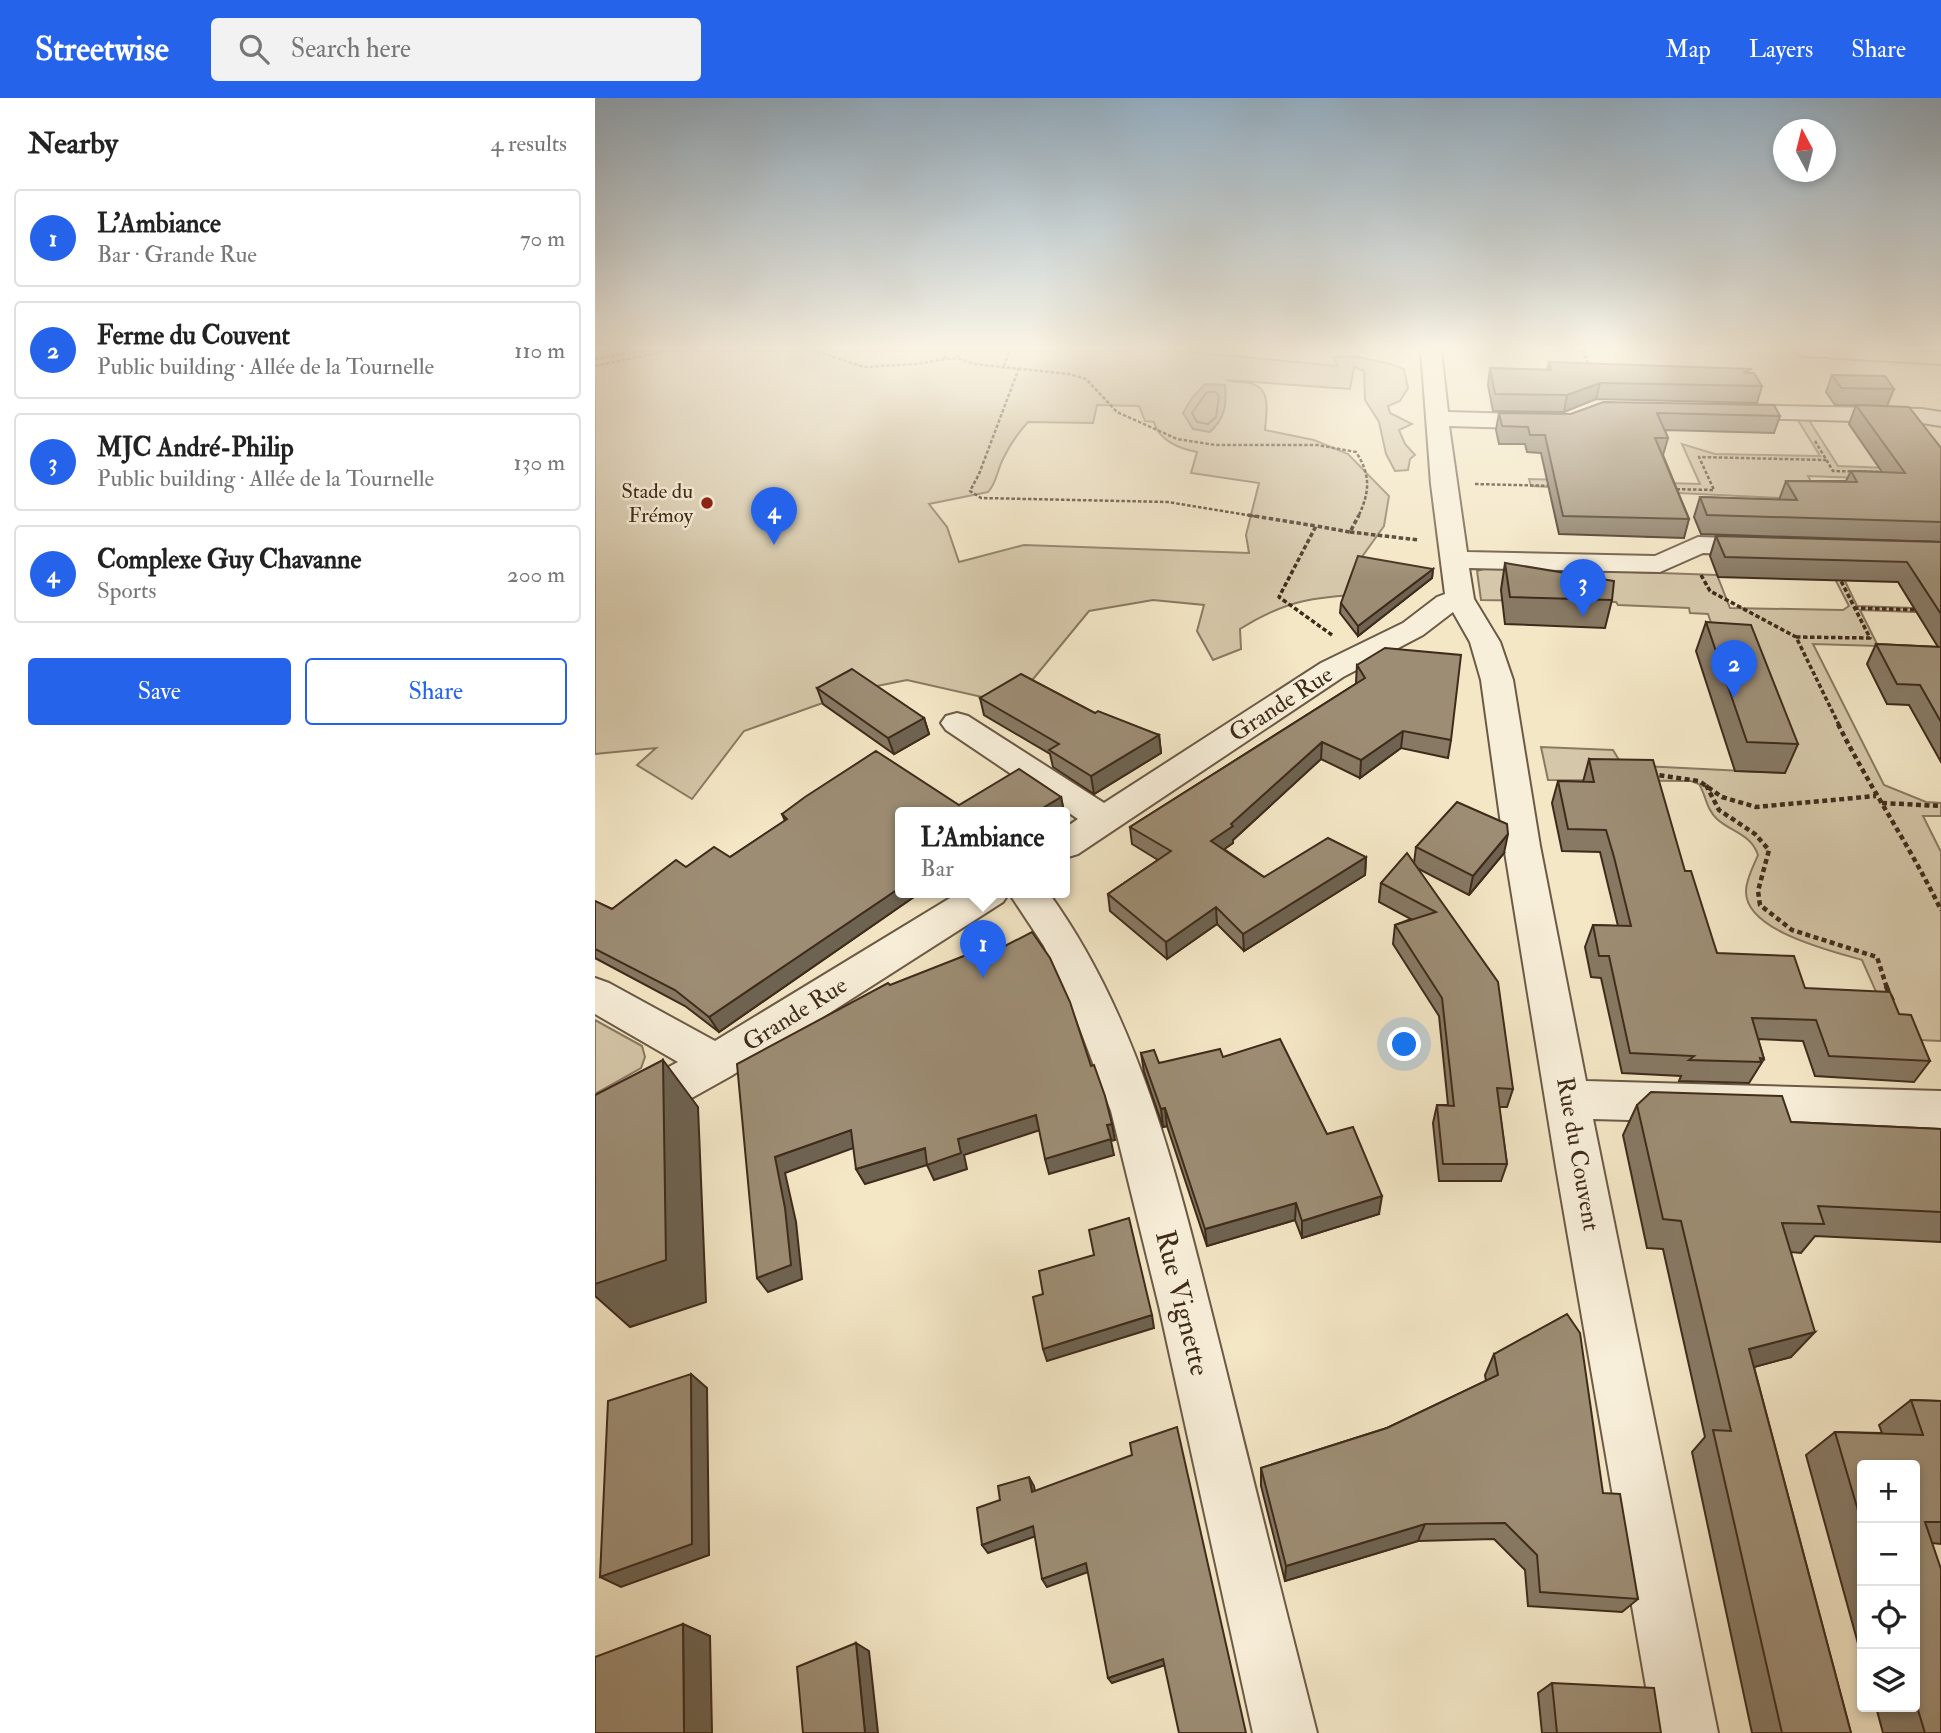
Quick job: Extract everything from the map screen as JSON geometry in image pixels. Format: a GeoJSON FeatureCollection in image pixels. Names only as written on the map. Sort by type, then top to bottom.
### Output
{"type":"FeatureCollection","features":[{"type":"Feature","properties":{"kind":"street","name":"Rue du Couvent"},"geometry":{"type":"LineString","coordinates":[[1437,426],[1443,484],[1467,615],[1522,846],[1685,1733]]}},
{"type":"Feature","properties":{"kind":"street","name":"Grande Rue"},"geometry":{"type":"LineString","coordinates":[[1070,842],[1332,670],[1393,648],[1467,615],[1660,564],[1698,545],[1826,549]]}},
{"type":"Feature","properties":{"kind":"street"},"geometry":{"type":"LineString","coordinates":[[957,723],[1104,821]]}},
{"type":"Feature","properties":{"kind":"street","name":"Grande Rue"},"geometry":{"type":"LineString","coordinates":[[595,1129],[716,1063],[980,898]]}},
{"type":"Feature","properties":{"kind":"street","name":"Rue Vignette"},"geometry":{"type":"LineString","coordinates":[[1031,898],[1061,940],[1097,1018],[1133,1111],[1184,1306],[1285,1733]]}},
{"type":"Feature","properties":{"kind":"street"},"geometry":{"type":"LineString","coordinates":[[595,994],[716,1063]]}},
{"type":"Feature","properties":{"kind":"street"},"geometry":{"type":"LineString","coordinates":[[1567,1099],[1941,1110]]}},
{"type":"Feature","properties":{"kind":"path"},"geometry":{"type":"LineString","coordinates":[[995,426],[980,478],[970,491],[981,498],[1168,502],[1422,541]]}},
{"type":"Feature","properties":{"kind":"path"},"geometry":{"type":"LineString","coordinates":[[1149,426],[1177,439],[1215,444],[1317,445],[1356,452],[1367,467],[1369,484],[1350,532]]}},
{"type":"Feature","properties":{"kind":"path"},"geometry":{"type":"LineString","coordinates":[[1807,426],[1833,471],[1900,472]]}},
{"type":"Feature","properties":{"kind":"path"},"geometry":{"type":"LineString","coordinates":[[1659,488],[1714,490],[1699,457],[1826,460]]}},
{"type":"Feature","properties":{"kind":"path"},"geometry":{"type":"LineString","coordinates":[[1443,484],[1565,486]]}},
{"type":"Feature","properties":{"kind":"path"},"geometry":{"type":"LineString","coordinates":[[1316,526],[1279,597],[1344,645],[1316,661],[1332,670]]}},
{"type":"Feature","properties":{"kind":"path"},"geometry":{"type":"LineString","coordinates":[[1701,575],[1710,591],[1796,637],[1870,638],[1826,549]]}},
{"type":"Feature","properties":{"kind":"path"},"geometry":{"type":"LineString","coordinates":[[1854,608],[1929,610]]}},
{"type":"Feature","properties":{"kind":"path"},"geometry":{"type":"LineString","coordinates":[[1796,637],[1865,778],[1921,869],[1941,910]]}},
{"type":"Feature","properties":{"kind":"path"},"geometry":{"type":"LineString","coordinates":[[1639,771],[1652,775],[1688,778],[1706,785],[1723,797],[1756,807],[1876,796]]}},
{"type":"Feature","properties":{"kind":"path"},"geometry":{"type":"LineString","coordinates":[[1706,785],[1719,810],[1755,834],[1769,850],[1760,875],[1760,905],[1792,930],[1877,957],[1894,1011]]}},
{"type":"Feature","properties":{"kind":"path"},"geometry":{"type":"LineString","coordinates":[[1881,803],[1941,806]]}},
{"type":"Feature","properties":{"kind":"shaded area"},"geometry":{"type":"Polygon","coordinates":[[[595,426],[1025,426],[1007,450],[995,482],[988,492],[929,504],[947,527],[959,562],[1024,545],[1249,553],[1246,535],[1259,483],[1191,473],[1197,452],[1184,449],[1165,439],[1155,426],[1265,426],[1265,430],[1314,440],[1348,454],[1389,496],[1384,526],[1359,561],[1367,594],[1316,599],[1272,612],[1240,629],[1241,649],[1213,660],[1197,631],[1204,605],[1153,600],[1089,611],[1029,684],[982,697],[907,680],[862,689],[744,731],[692,799],[637,765],[656,748],[595,754],[595,426]]]}},
{"type":"Feature","properties":{"kind":"shaded area"},"geometry":{"type":"Polygon","coordinates":[[[1380,426],[1407,426],[1399,430],[1405,444],[1415,455],[1410,459],[1408,470],[1395,471],[1386,454],[1380,426]]]}},
{"type":"Feature","properties":{"kind":"shaded area"},"geometry":{"type":"Polygon","coordinates":[[[1802,426],[1813,426],[1838,466],[1941,470],[1941,481],[1808,476],[1821,500],[1638,491],[1655,537],[1646,537],[1628,491],[1531,486],[1529,479],[1700,484],[1682,444],[1715,454],[1820,456],[1802,426]]]}},
{"type":"Feature","properties":{"kind":"shaded area"},"geometry":{"type":"Polygon","coordinates":[[[1834,558],[1857,606],[1941,609],[1941,613],[1860,610],[1878,646],[1813,644],[1884,785],[1926,802],[1941,803],[1941,816],[1923,816],[1941,852],[1941,1041],[1897,1039],[1862,960],[1792,937],[1759,917],[1749,905],[1746,891],[1758,855],[1755,848],[1746,838],[1713,815],[1699,784],[1691,781],[1548,780],[1541,747],[1613,750],[1622,765],[1784,773],[1721,652],[1708,614],[1690,613],[1689,608],[1618,605],[1616,602],[1481,600],[1477,571],[1490,567],[1717,575],[1730,608],[1843,610],[1849,606],[1836,581],[1834,558]]]}},
{"type":"Feature","properties":{"kind":"shaded area"},"geometry":{"type":"Polygon","coordinates":[[[595,1020],[642,1046],[645,1057],[641,1068],[595,1094],[595,1020]]]}},
{"type":"Feature","properties":{"kind":"water"},"geometry":{"type":"Polygon","coordinates":[[[1191,426],[1215,426],[1210,432],[1191,426]]]}},
{"type":"Feature","properties":{"kind":"building"},"geometry":{"type":"Polygon","coordinates":[[[1510,426],[1663,426],[1668,438],[1655,438],[1689,519],[1563,516],[1545,435],[1530,435],[1528,427],[1510,426]]]}},
{"type":"Feature","properties":{"kind":"building"},"geometry":{"type":"Polygon","coordinates":[[[1871,426],[1924,426],[1941,448],[1941,522],[1707,515],[1700,497],[1797,500],[1786,481],[1857,482],[1851,471],[1905,473],[1871,426]]]}},
{"type":"Feature","properties":{"kind":"building"},"geometry":{"type":"Polygon","coordinates":[[[1716,536],[1941,542],[1941,614],[1907,562],[1725,557],[1716,536]]]}},
{"type":"Feature","properties":{"kind":"building"},"geometry":{"type":"Polygon","coordinates":[[[1358,556],[1433,569],[1358,626],[1341,603],[1358,556]]]}},
{"type":"Feature","properties":{"kind":"building"},"geometry":{"type":"Polygon","coordinates":[[[1505,563],[1614,581],[1612,600],[1510,597],[1505,563]]]}},
{"type":"Feature","properties":{"kind":"building"},"geometry":{"type":"Polygon","coordinates":[[[1706,622],[1751,625],[1798,744],[1747,742],[1706,622]]]}},
{"type":"Feature","properties":{"kind":"building"},"geometry":{"type":"Polygon","coordinates":[[[1876,644],[1941,647],[1941,722],[1920,685],[1897,684],[1876,644]]]}},
{"type":"Feature","properties":{"kind":"building"},"geometry":{"type":"Polygon","coordinates":[[[1385,648],[1461,655],[1451,740],[1403,731],[1361,760],[1322,742],[1231,824],[1233,826],[1211,841],[1264,877],[1328,838],[1366,857],[1243,934],[1216,907],[1166,942],[1108,894],[1171,851],[1130,827],[1365,678],[1357,665],[1385,648]]]}},
{"type":"Feature","properties":{"kind":"building"},"geometry":{"type":"Polygon","coordinates":[[[852,669],[924,718],[888,738],[817,688],[852,669]]]}},
{"type":"Feature","properties":{"kind":"building"},"geometry":{"type":"Polygon","coordinates":[[[1021,674],[1095,713],[1098,711],[1159,735],[1091,776],[1049,750],[1059,744],[980,698],[1021,674]]]}},
{"type":"Feature","properties":{"kind":"building"},"geometry":{"type":"Polygon","coordinates":[[[876,751],[959,805],[1019,769],[1061,797],[1044,807],[895,807],[895,891],[709,1017],[675,990],[595,949],[595,901],[612,909],[676,860],[686,867],[714,847],[730,857],[787,819],[782,814],[876,751]]]}},
{"type":"Feature","properties":{"kind":"building"},"geometry":{"type":"Polygon","coordinates":[[[1589,759],[1653,760],[1685,871],[1691,871],[1717,953],[1794,956],[1805,988],[1890,992],[1899,1014],[1911,1015],[1930,1061],[1829,1056],[1816,1020],[1752,1018],[1764,1059],[1760,1058],[1761,1062],[1689,1060],[1694,1056],[1630,1053],[1609,956],[1599,956],[1593,925],[1631,926],[1614,857],[1606,830],[1568,829],[1558,781],[1594,782],[1589,759]]]}},
{"type":"Feature","properties":{"kind":"building"},"geometry":{"type":"Polygon","coordinates":[[[1457,802],[1507,824],[1508,834],[1473,876],[1416,847],[1457,802]]]}},
{"type":"Feature","properties":{"kind":"building"},"geometry":{"type":"Polygon","coordinates":[[[1407,853],[1498,982],[1513,1089],[1497,1088],[1507,1164],[1443,1164],[1437,1105],[1454,1106],[1442,998],[1395,925],[1436,912],[1381,883],[1407,853]]]}},
{"type":"Feature","properties":{"kind":"building"},"geometry":{"type":"Polygon","coordinates":[[[1032,932],[1050,958],[1070,1002],[1091,1066],[1094,1065],[1105,1096],[1112,1124],[1107,1125],[1111,1139],[1045,1159],[1036,1115],[958,1139],[961,1153],[927,1165],[925,1148],[856,1169],[851,1130],[775,1157],[785,1208],[791,1265],[757,1278],[737,1064],[888,983],[890,985],[1002,941],[1003,947],[1032,932]]]}},
{"type":"Feature","properties":{"kind":"building"},"geometry":{"type":"Polygon","coordinates":[[[1280,1039],[1327,1134],[1353,1127],[1382,1196],[1302,1221],[1296,1203],[1205,1229],[1165,1108],[1161,1109],[1141,1053],[1154,1050],[1159,1063],[1220,1049],[1223,1057],[1280,1039]]]}},
{"type":"Feature","properties":{"kind":"building"},"geometry":{"type":"Polygon","coordinates":[[[663,1060],[666,1260],[595,1284],[595,1095],[663,1060]]]}},
{"type":"Feature","properties":{"kind":"building"},"geometry":{"type":"Polygon","coordinates":[[[1651,1092],[1782,1096],[1791,1122],[1941,1129],[1941,1212],[1818,1206],[1824,1224],[1782,1223],[1815,1332],[1749,1349],[1851,1733],[1782,1733],[1713,1430],[1731,1431],[1681,1221],[1663,1219],[1637,1105],[1651,1092]]]}},
{"type":"Feature","properties":{"kind":"building"},"geometry":{"type":"Polygon","coordinates":[[[1129,1218],[1152,1315],[1043,1349],[1033,1297],[1043,1294],[1039,1271],[1094,1255],[1089,1230],[1129,1218]]]}},
{"type":"Feature","properties":{"kind":"building"},"geometry":{"type":"Polygon","coordinates":[[[1567,1314],[1580,1333],[1603,1493],[1620,1494],[1638,1599],[1540,1592],[1537,1555],[1505,1523],[1425,1524],[1286,1566],[1261,1468],[1387,1428],[1498,1375],[1494,1354],[1567,1314]]]}},
{"type":"Feature","properties":{"kind":"building"},"geometry":{"type":"Polygon","coordinates":[[[691,1374],[692,1544],[600,1577],[608,1401],[691,1374]]]}},
{"type":"Feature","properties":{"kind":"building"},"geometry":{"type":"Polygon","coordinates":[[[1911,1400],[1941,1401],[1941,1522],[1925,1522],[1941,1569],[1941,1733],[1925,1733],[1919,1712],[1920,1460],[1857,1460],[1857,1507],[1835,1432],[1923,1435],[1911,1400]]]}},
{"type":"Feature","properties":{"kind":"building"},"geometry":{"type":"Polygon","coordinates":[[[1177,1427],[1246,1733],[1179,1733],[1163,1659],[1108,1678],[1086,1563],[1042,1579],[1033,1526],[982,1545],[977,1508],[1000,1500],[998,1486],[1029,1477],[1032,1492],[1132,1455],[1130,1443],[1177,1427]]]}},
{"type":"Feature","properties":{"kind":"building"},"geometry":{"type":"Polygon","coordinates":[[[683,1624],[684,1733],[595,1733],[595,1657],[683,1624]]]}},
{"type":"Feature","properties":{"kind":"building"},"geometry":{"type":"Polygon","coordinates":[[[856,1643],[865,1733],[803,1733],[797,1667],[856,1643]]]}},
{"type":"Feature","properties":{"kind":"building"},"geometry":{"type":"Polygon","coordinates":[[[1552,1683],[1654,1688],[1661,1733],[1557,1733],[1552,1683]]]}},
{"type":"Feature","properties":{"kind":"place","name":"Stade du Frémoy"},"geometry":{"type":"Point","coordinates":[707,503]}},
{"type":"Feature","properties":{"kind":"place","name":"Complexe Guy Chavanne"},"geometry":{"type":"Point","coordinates":[774,545]}},
{"type":"Feature","properties":{"kind":"place","name":"MJC André-Philip"},"geometry":{"type":"Point","coordinates":[1583,617]}},
{"type":"Feature","properties":{"kind":"place","name":"Ferme du Couvent"},"geometry":{"type":"Point","coordinates":[1734,698]}},
{"type":"Feature","properties":{"kind":"place","name":"L'Ambiance"},"geometry":{"type":"Point","coordinates":[983,978]}}]}
